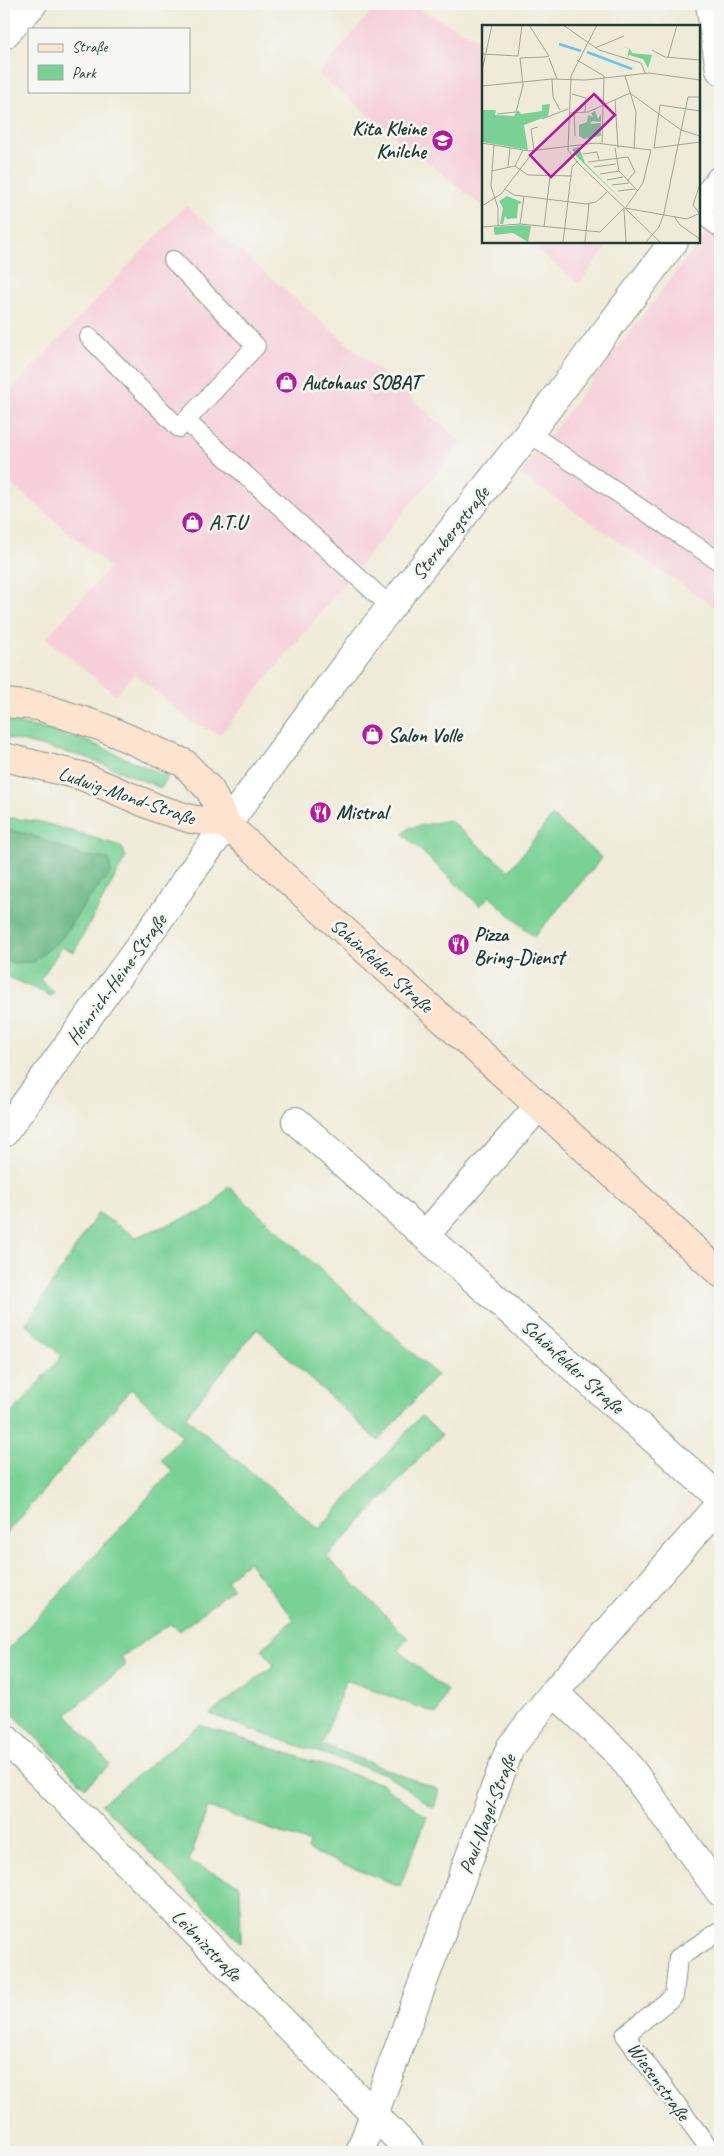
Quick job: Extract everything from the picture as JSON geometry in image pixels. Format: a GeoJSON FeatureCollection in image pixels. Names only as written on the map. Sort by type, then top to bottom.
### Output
{"type":"FeatureCollection","features":[{"type":"Feature","properties":{"kind":"main road","name":"Ludwig-Mond-Straße"},"geometry":{"type":"LineString","coordinates":[[4,703],[38,706],[102,727],[184,764],[210,790],[226,824]]}},
{"type":"Feature","properties":{"kind":"main road","name":"Ludwig-Mond-Straße"},"geometry":{"type":"LineString","coordinates":[[4,757],[82,776],[191,819],[226,824]]}},
{"type":"Feature","properties":{"kind":"main road","name":"Schönfelder Straße"},"geometry":{"type":"LineString","coordinates":[[226,824],[539,1106],[720,1273]]}},
{"type":"Feature","properties":{"kind":"street"},"geometry":{"type":"LineString","coordinates":[[4,35],[34,4]]}},
{"type":"Feature","properties":{"kind":"street"},"geometry":{"type":"LineString","coordinates":[[710,4],[720,70]]}},
{"type":"Feature","properties":{"kind":"street"},"geometry":{"type":"LineString","coordinates":[[699,210],[720,180]]}},
{"type":"Feature","properties":{"kind":"street","name":"Sternbergstraße"},"geometry":{"type":"LineString","coordinates":[[226,824],[391,607],[529,433],[673,242]]}},
{"type":"Feature","properties":{"kind":"street","name":"Heinrich-Heine-Straße"},"geometry":{"type":"LineString","coordinates":[[4,1133],[226,824]]}},
{"type":"Feature","properties":{"kind":"street"},"geometry":{"type":"LineString","coordinates":[[425,1236],[539,1106]]}},
{"type":"Feature","properties":{"kind":"street","name":"Schönfelder Straße"},"geometry":{"type":"LineString","coordinates":[[296,1121],[720,1498]]}},
{"type":"Feature","properties":{"kind":"street","name":"Paul-Nagel-Straße"},"geometry":{"type":"LineString","coordinates":[[360,2152],[510,1748],[554,1692],[720,1505]]}},
{"type":"Feature","properties":{"kind":"street"},"geometry":{"type":"LineString","coordinates":[[554,1692],[622,1756],[720,1892]]}},
{"type":"Feature","properties":{"kind":"street","name":"Leibnizstraße"},"geometry":{"type":"LineString","coordinates":[[4,1737],[411,2152]]}},
{"type":"Feature","properties":{"kind":"lane"},"geometry":{"type":"LineString","coordinates":[[699,212],[720,228]]}},
{"type":"Feature","properties":{"kind":"lane"},"geometry":{"type":"LineString","coordinates":[[89,336],[179,428],[256,346],[173,260]]}},
{"type":"Feature","properties":{"kind":"lane"},"geometry":{"type":"LineString","coordinates":[[186,421],[391,607]]}},
{"type":"Feature","properties":{"kind":"lane"},"geometry":{"type":"LineString","coordinates":[[529,433],[720,562]]}},
{"type":"Feature","properties":{"kind":"lane","name":"Wiesenstraße"},"geometry":{"type":"LineString","coordinates":[[712,2152],[625,2035],[674,1996],[678,1958],[720,1931]]}},
{"type":"Feature","properties":{"kind":"shaded area","name":"Kita Kleine Knilche"},"geometry":{"type":"Polygon","coordinates":[[[378,4],[410,4],[482,41],[482,206],[318,74],[378,4]]]}},
{"type":"Feature","properties":{"kind":"shaded area"},"geometry":{"type":"Polygon","coordinates":[[[186,205],[462,442],[220,735],[190,721],[135,674],[115,695],[46,638],[110,567],[4,478],[4,397],[186,205]]]}},
{"type":"Feature","properties":{"kind":"shaded area"},"geometry":{"type":"Polygon","coordinates":[[[720,215],[720,611],[520,474],[720,215]]]}},
{"type":"Feature","properties":{"kind":"shaded area"},"geometry":{"type":"Polygon","coordinates":[[[527,242],[610,242],[579,284],[527,242]]]}},
{"type":"Feature","properties":{"kind":"green space"},"geometry":{"type":"Polygon","coordinates":[[[4,721],[44,729],[90,742],[168,777],[161,788],[85,757],[4,737],[4,721]]]}},
{"type":"Feature","properties":{"kind":"green space"},"geometry":{"type":"Polygon","coordinates":[[[552,816],[602,858],[534,937],[489,896],[480,906],[403,834],[409,828],[449,820],[509,871],[552,816]]]}},
{"type":"Feature","properties":{"kind":"green space"},"geometry":{"type":"Polygon","coordinates":[[[4,817],[41,822],[121,846],[126,857],[74,952],[62,947],[40,980],[54,992],[51,996],[4,975],[4,817]]]}},
{"type":"Feature","properties":{"kind":"green space"},"geometry":{"type":"Polygon","coordinates":[[[4,829],[31,835],[84,856],[109,859],[111,873],[84,905],[62,938],[34,962],[12,963],[4,959],[4,829]]]}},
{"type":"Feature","properties":{"kind":"green space"},"geometry":{"type":"Polygon","coordinates":[[[228,1186],[437,1375],[378,1441],[257,1329],[185,1417],[319,1529],[421,1416],[442,1435],[327,1557],[408,1638],[398,1650],[447,1691],[437,1714],[346,1680],[322,1744],[439,1790],[434,1808],[385,1774],[257,1732],[210,1714],[274,1665],[262,1649],[294,1619],[248,1562],[226,1580],[233,1588],[180,1631],[170,1624],[121,1657],[126,1665],[67,1714],[110,1765],[85,1787],[4,1705],[4,1654],[172,1471],[161,1459],[182,1436],[131,1389],[4,1536],[4,1422],[62,1356],[26,1324],[98,1213],[136,1237],[211,1208],[228,1186]]]}},
{"type":"Feature","properties":{"kind":"green space"},"geometry":{"type":"Polygon","coordinates":[[[200,1725],[382,1784],[427,1817],[400,1886],[307,1850],[309,1843],[208,1807],[189,1862],[240,1885],[241,1943],[101,1804],[200,1725]]]}},
{"type":"Feature","properties":{"kind":"place","name":"Kita Kleine Knilche"},"geometry":{"type":"Point","coordinates":[442,140]}},
{"type":"Feature","properties":{"kind":"place","name":"Autohaus SOBAT"},"geometry":{"type":"Point","coordinates":[286,382]}},
{"type":"Feature","properties":{"kind":"place","name":"A.T.U"},"geometry":{"type":"Point","coordinates":[193,522]}},
{"type":"Feature","properties":{"kind":"place","name":"Salon Volle"},"geometry":{"type":"Point","coordinates":[372,735]}},
{"type":"Feature","properties":{"kind":"place","name":"Mistral"},"geometry":{"type":"Point","coordinates":[320,812]}},
{"type":"Feature","properties":{"kind":"place","name":"Pizza Bring-Dienst"},"geometry":{"type":"Point","coordinates":[458,945]}}]}
